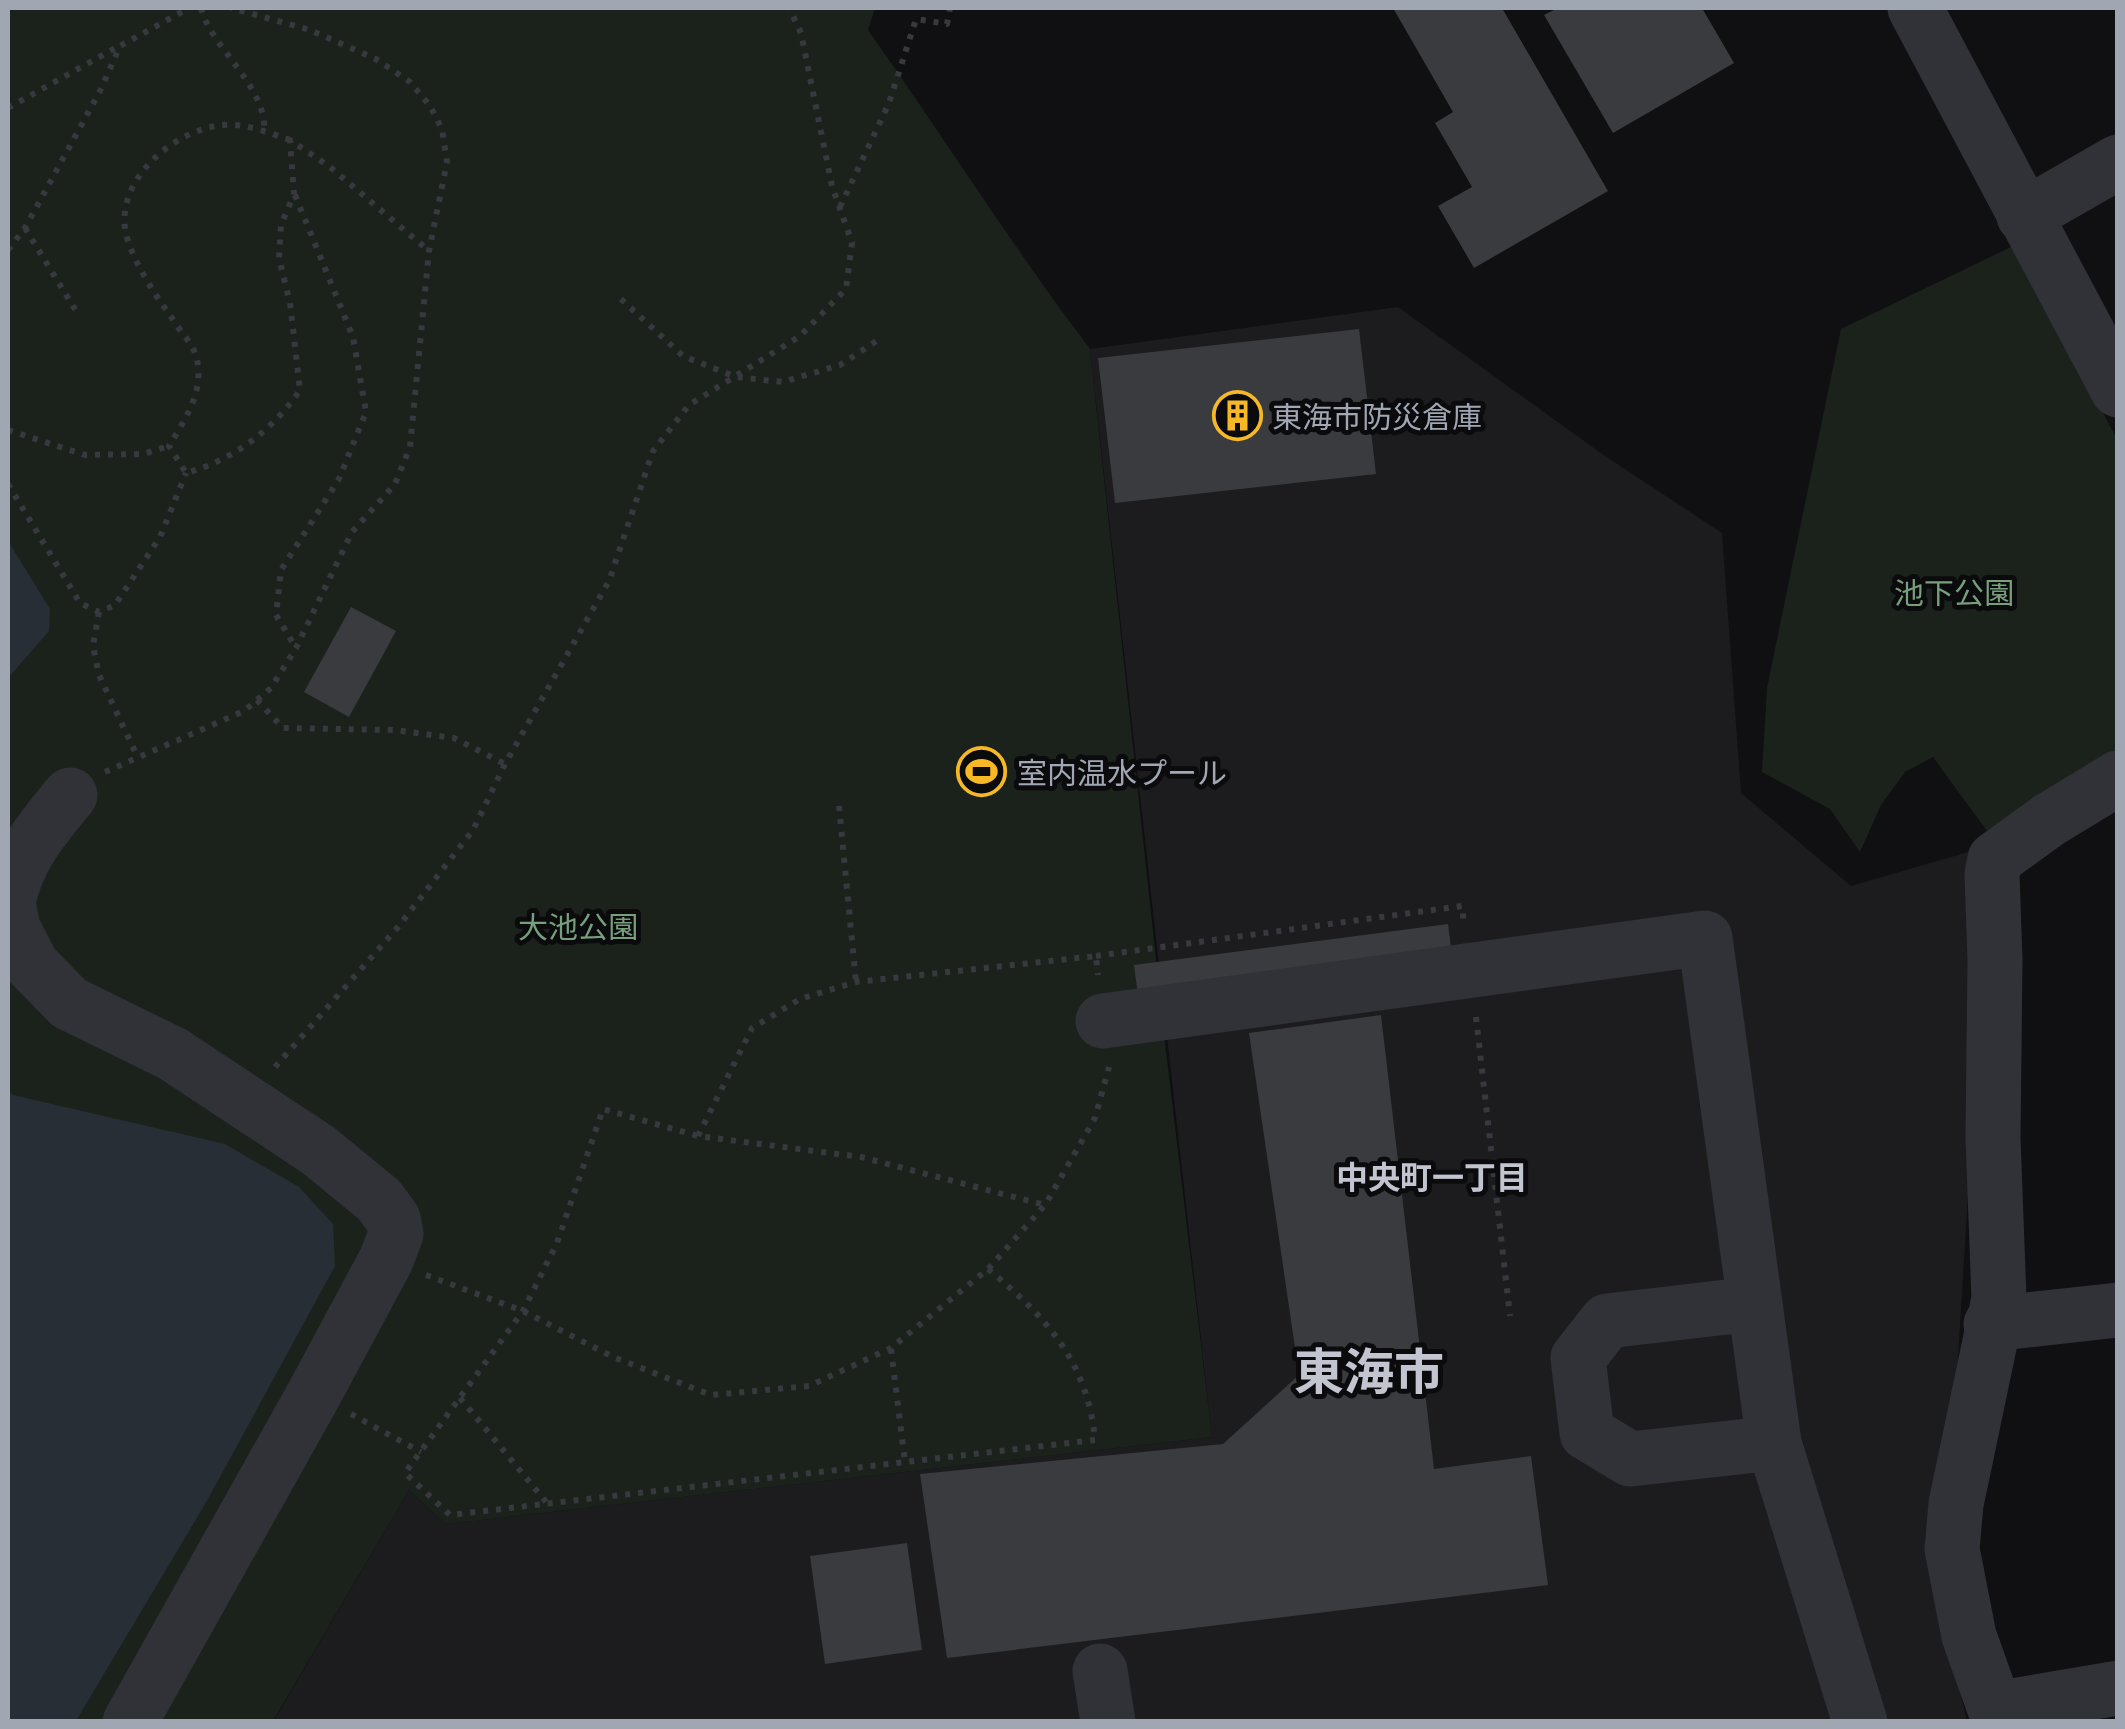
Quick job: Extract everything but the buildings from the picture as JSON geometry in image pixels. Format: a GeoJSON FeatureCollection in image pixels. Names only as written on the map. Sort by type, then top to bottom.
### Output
{"type":"FeatureCollection","features":[{"type":"Feature","properties":{"kind":"street"},"geometry":{"type":"LineString","coordinates":[[1915,8],[2118,390]]}},
{"type":"Feature","properties":{"kind":"street"},"geometry":{"type":"LineString","coordinates":[[2024,216],[2118,162]]}},
{"type":"Feature","properties":{"kind":"street"},"geometry":{"type":"LineString","coordinates":[[2118,778],[2049,820],[1996,859],[1992,874],[1998,1299],[1956,1504],[1952,1549],[1969,1636],[1995,1709],[2118,1688]]}},
{"type":"Feature","properties":{"kind":"street"},"geometry":{"type":"LineString","coordinates":[[70,795],[33,840],[14,875],[8,902],[13,928],[32,964],[70,1003],[173,1054],[318,1150],[379,1200],[394,1219],[396,1234],[314,1394],[130,1722]]}},
{"type":"Feature","properties":{"kind":"street"},"geometry":{"type":"LineString","coordinates":[[1113,1019],[1705,938],[1774,1443],[1860,1722]]}},
{"type":"Feature","properties":{"kind":"street"},"geometry":{"type":"LineString","coordinates":[[1753,1304],[1607,1321],[1578,1358],[1588,1433],[1630,1459],[1774,1443]]}},
{"type":"Feature","properties":{"kind":"street"},"geometry":{"type":"LineString","coordinates":[[1991,1324],[2118,1310]]}},
{"type":"Feature","properties":{"kind":"path"},"geometry":{"type":"LineString","coordinates":[[8,108],[189,8]]}},
{"type":"Feature","properties":{"kind":"path"},"geometry":{"type":"LineString","coordinates":[[200,8],[258,104],[265,121],[264,132]]}},
{"type":"Feature","properties":{"kind":"path"},"geometry":{"type":"LineString","coordinates":[[70,795],[108,770],[244,711],[271,688],[296,648],[352,532],[395,484],[410,447],[428,250],[448,162],[442,130],[430,106],[410,82],[376,59],[310,30],[231,8]]}},
{"type":"Feature","properties":{"kind":"path"},"geometry":{"type":"LineString","coordinates":[[244,1102],[398,928],[473,830],[504,764],[609,581],[652,451],[689,405],[800,336],[846,289],[852,243],[832,186],[801,32],[790,8]]}},
{"type":"Feature","properties":{"kind":"path"},"geometry":{"type":"LineString","coordinates":[[840,208],[889,103],[916,19],[947,24],[950,8]]}},
{"type":"Feature","properties":{"kind":"path"},"geometry":{"type":"LineString","coordinates":[[8,250],[25,228],[100,91],[120,46]]}},
{"type":"Feature","properties":{"kind":"path"},"geometry":{"type":"LineString","coordinates":[[8,430],[85,455],[143,454],[170,446],[193,406],[198,378],[195,352],[140,268],[126,237],[125,212],[131,190],[157,154],[200,131],[223,125],[250,127],[290,140],[330,168],[428,250]]}},
{"type":"Feature","properties":{"kind":"path"},"geometry":{"type":"LineString","coordinates":[[290,140],[294,194],[352,338],[366,412],[338,479],[281,570],[276,616],[296,648]]}},
{"type":"Feature","properties":{"kind":"path"},"geometry":{"type":"LineString","coordinates":[[186,472],[211,466],[251,441],[284,414],[300,390],[290,303],[278,258],[281,225],[294,194]]}},
{"type":"Feature","properties":{"kind":"path"},"geometry":{"type":"LineString","coordinates":[[25,228],[76,311]]}},
{"type":"Feature","properties":{"kind":"path"},"geometry":{"type":"LineString","coordinates":[[621,299],[684,356],[736,376],[783,382],[840,365],[878,340]]}},
{"type":"Feature","properties":{"kind":"path"},"geometry":{"type":"LineString","coordinates":[[170,446],[186,472]]}},
{"type":"Feature","properties":{"kind":"path"},"geometry":{"type":"LineString","coordinates":[[8,484],[80,603],[99,612],[115,605],[160,537],[186,472]]}},
{"type":"Feature","properties":{"kind":"path"},"geometry":{"type":"LineString","coordinates":[[99,612],[93,646],[99,675],[138,758]]}},
{"type":"Feature","properties":{"kind":"path"},"geometry":{"type":"LineString","coordinates":[[257,700],[283,728],[396,730],[454,738],[504,764]]}},
{"type":"Feature","properties":{"kind":"path"},"geometry":{"type":"LineString","coordinates":[[839,806],[856,982]]}},
{"type":"Feature","properties":{"kind":"path"},"geometry":{"type":"LineString","coordinates":[[386,1260],[523,1311],[613,1357],[712,1395],[809,1386],[891,1348],[988,1269],[1046,1205],[1095,1118],[1113,1019],[1096,956],[856,982],[800,999],[752,1028],[698,1136]]}},
{"type":"Feature","properties":{"kind":"path"},"geometry":{"type":"LineString","coordinates":[[988,1269],[1034,1306],[1068,1352],[1092,1405],[1095,1440],[450,1515],[405,1473],[523,1311],[556,1243],[603,1110],[698,1136],[861,1156],[1046,1205]]}},
{"type":"Feature","properties":{"kind":"path"},"geometry":{"type":"LineString","coordinates":[[891,1348],[905,1462]]}},
{"type":"Feature","properties":{"kind":"path"},"geometry":{"type":"LineString","coordinates":[[314,1394],[420,1452]]}},
{"type":"Feature","properties":{"kind":"path"},"geometry":{"type":"LineString","coordinates":[[460,1398],[548,1504]]}},
{"type":"Feature","properties":{"kind":"shaded area"},"geometry":{"type":"Polygon","coordinates":[[[1398,307],[1605,456],[1722,533],[1741,793],[1851,886],[1975,850],[1968,1195],[1956,1390],[1925,1538],[1967,1721],[273,1722],[409,1490],[445,1524],[1212,1437],[1090,349],[1398,307]]]}},
{"type":"Feature","properties":{"kind":"shaded area"},"geometry":{"type":"Polygon","coordinates":[[[8,541],[50,609],[49,631],[8,678],[8,541]]]}},
{"type":"Feature","properties":{"kind":"shaded area"},"geometry":{"type":"Polygon","coordinates":[[[8,1091],[225,1144],[299,1187],[333,1224],[335,1266],[208,1499],[76,1721],[8,1721],[8,1091]]]}},
{"type":"Feature","properties":{"kind":"green space","name":"大池公園"},"geometry":{"type":"Polygon","coordinates":[[[8,8],[875,8],[868,30],[1090,349],[1212,1437],[445,1524],[409,1490],[273,1721],[8,1722],[8,8]]]}},
{"type":"Feature","properties":{"kind":"green space","name":"池下公園"},"geometry":{"type":"Polygon","coordinates":[[[2013,246],[2117,439],[2117,751],[1987,831],[1933,757],[1905,772],[1881,805],[1860,852],[1830,809],[1762,772],[1767,688],[1841,329],[2013,246]]]}},
{"type":"Feature","properties":{"kind":"place","name":"東海市防災倉庫"},"geometry":{"type":"Point","coordinates":[1237,416]}},
{"type":"Feature","properties":{"kind":"place","name":"室内温水プール"},"geometry":{"type":"Point","coordinates":[982,772]}},
{"type":"Feature","properties":{"kind":"district","name":"中央町一丁目"},"geometry":{"type":"Point","coordinates":[1432,1176]}},
{"type":"Feature","properties":{"kind":"district","name":"東海市"},"geometry":{"type":"Point","coordinates":[1369,1371]}}]}
